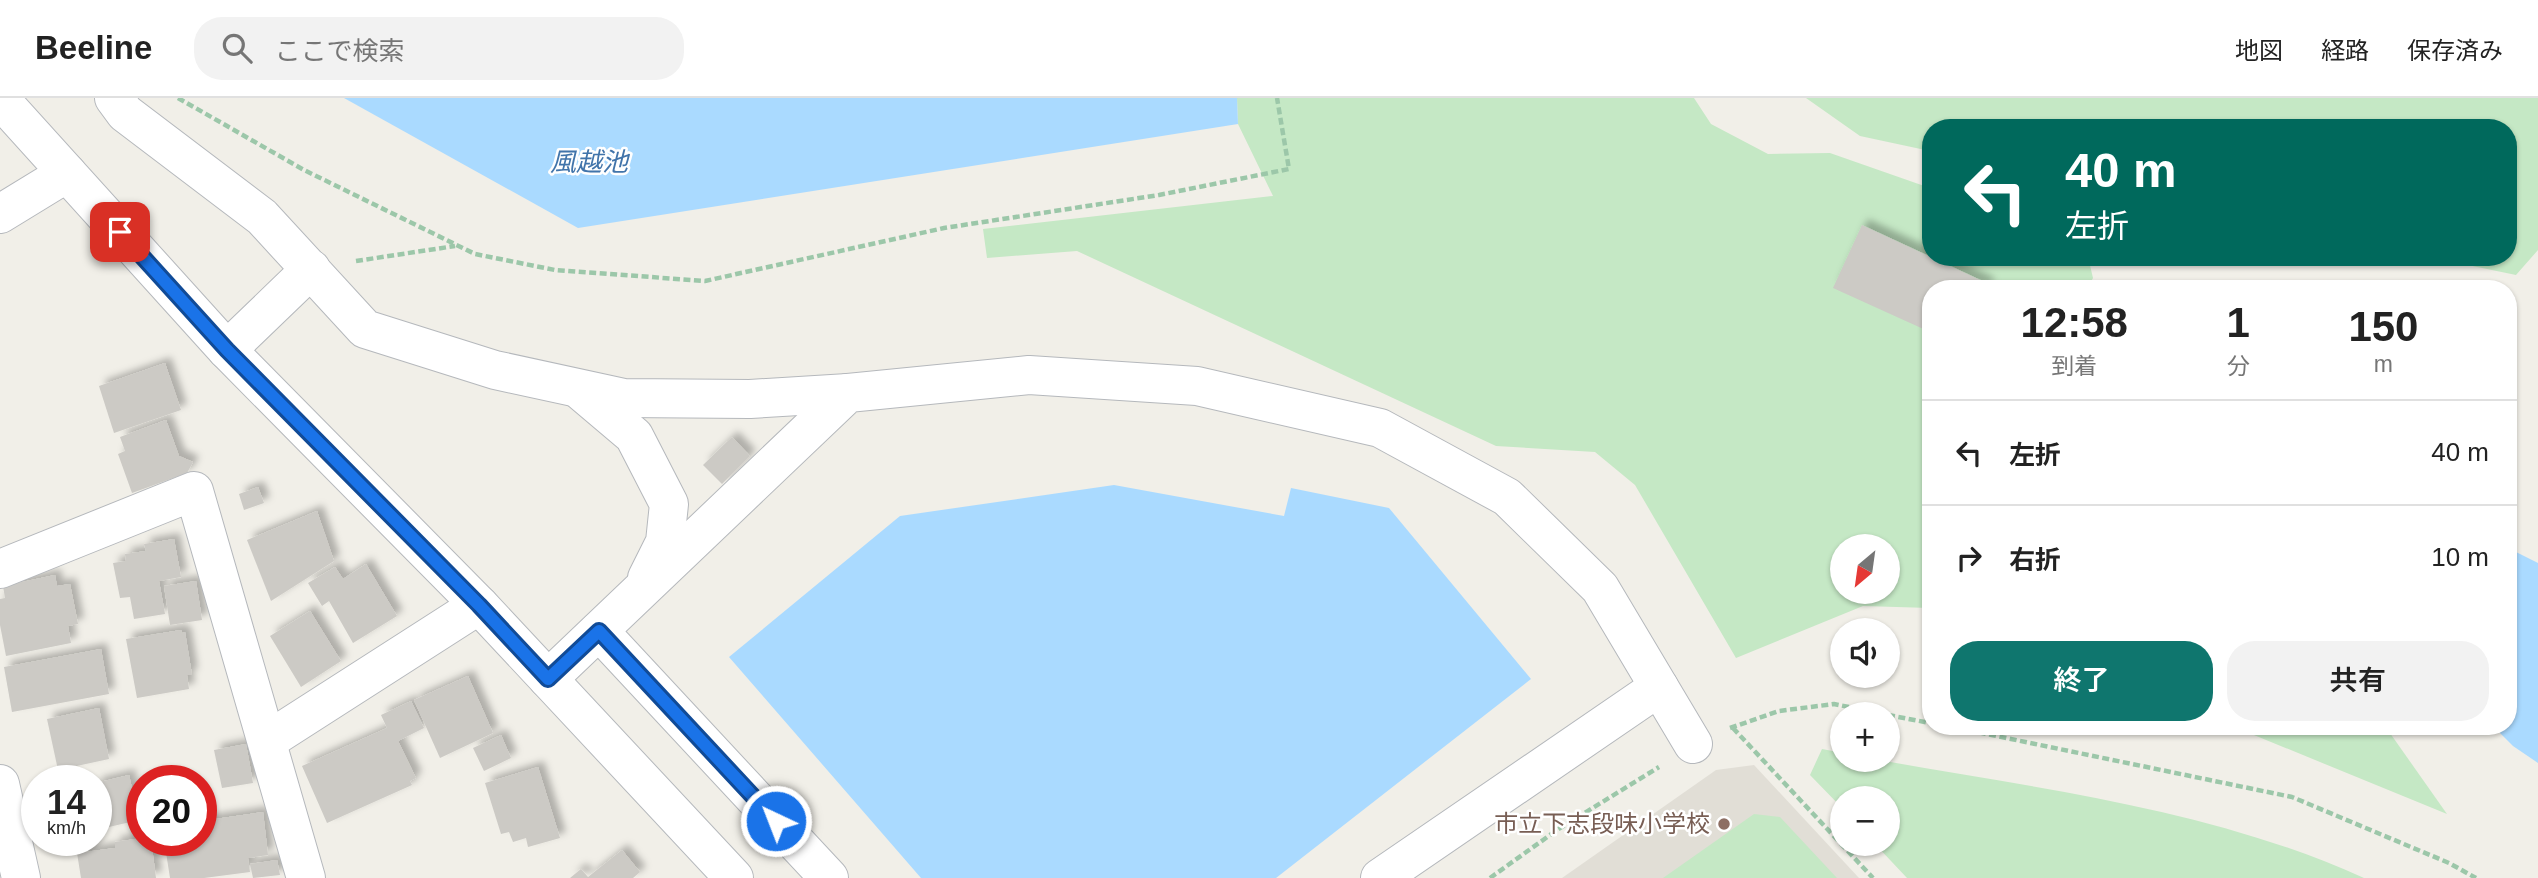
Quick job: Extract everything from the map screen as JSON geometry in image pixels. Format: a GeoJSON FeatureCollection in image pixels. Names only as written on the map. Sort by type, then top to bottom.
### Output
{"type":"FeatureCollection","features":[{"type":"Feature","properties":{"kind":"street"},"geometry":{"type":"LineString","coordinates":[[114,98],[124,113],[262,217],[365,329],[495,370],[624,398],[750,398],[848,393],[1029,375],[1197,386],[1380,428],[1507,497],[1600,588],[1693,744]]}},
{"type":"Feature","properties":{"kind":"street"},"geometry":{"type":"LineString","coordinates":[[0,99],[227,350],[479,605],[734,878]]}},
{"type":"Feature","properties":{"kind":"street"},"geometry":{"type":"LineString","coordinates":[[0,214],[67,173]]}},
{"type":"Feature","properties":{"kind":"street"},"geometry":{"type":"LineString","coordinates":[[227,350],[311,270]]}},
{"type":"Feature","properties":{"kind":"street"},"geometry":{"type":"LineString","coordinates":[[578,388],[634,436],[669,503],[665,542],[641,591]]}},
{"type":"Feature","properties":{"kind":"street"},"geometry":{"type":"LineString","coordinates":[[548,679],[848,393]]}},
{"type":"Feature","properties":{"kind":"street"},"geometry":{"type":"LineString","coordinates":[[0,569],[194,491],[306,878]]}},
{"type":"Feature","properties":{"kind":"street"},"geometry":{"type":"LineString","coordinates":[[267,741],[479,605]]}},
{"type":"Feature","properties":{"kind":"street"},"geometry":{"type":"LineString","coordinates":[[599,631],[829,878]]}},
{"type":"Feature","properties":{"kind":"street"},"geometry":{"type":"LineString","coordinates":[[1380,878],[1659,687]]}},
{"type":"Feature","properties":{"kind":"street"},"geometry":{"type":"LineString","coordinates":[[0,784],[21,878]]}},
{"type":"Feature","properties":{"kind":"path"},"geometry":{"type":"LineString","coordinates":[[178,98],[304,170],[475,254],[555,270],[705,282],[944,228],[1159,195],[1289,169],[1277,98]]}},
{"type":"Feature","properties":{"kind":"path"},"geometry":{"type":"LineString","coordinates":[[373,258],[457,246]]}},
{"type":"Feature","properties":{"kind":"path"},"geometry":{"type":"LineString","coordinates":[[1900,717],[1922,721]]}},
{"type":"Feature","properties":{"kind":"path"},"geometry":{"type":"LineString","coordinates":[[1732,727],[1873,878]]}},
{"type":"Feature","properties":{"kind":"path"},"geometry":{"type":"LineString","coordinates":[[1992,735],[2292,797],[2449,863],[2476,878]]}},
{"type":"Feature","properties":{"kind":"shaded area","name":"市立下志段味小学校"},"geometry":{"type":"Polygon","coordinates":[[[1754,765],[1830,847],[1830,856],[1839,856],[1859,878],[1562,878],[1716,770],[1754,765]]]}},
{"type":"Feature","properties":{"kind":"green space"},"geometry":{"type":"Polygon","coordinates":[[[1237,98],[1694,98],[1711,124],[1768,154],[1830,153],[1922,185],[1922,266],[2090,266],[2093,278],[1922,280],[1922,608],[1863,606],[1736,658],[1635,485],[1595,452],[1496,446],[1077,251],[987,258],[983,229],[1273,196],[1238,124],[1237,98]]]}},
{"type":"Feature","properties":{"kind":"green space"},"geometry":{"type":"Polygon","coordinates":[[[1806,98],[2538,98],[2538,250],[2516,275],[2472,266],[2517,266],[2517,119],[1922,119],[1922,149],[1860,136],[1806,98]]]}},
{"type":"Feature","properties":{"kind":"green space"},"geometry":{"type":"Polygon","coordinates":[[[2254,735],[2391,735],[2447,814],[2254,735]]]}},
{"type":"Feature","properties":{"kind":"green space"},"geometry":{"type":"Polygon","coordinates":[[[1822,749],[1830,751],[1830,772],[1900,772],[1900,764],[2064,792],[2187,818],[2247,835],[2306,854],[2364,878],[1907,878],[1886,856],[1900,856],[1900,786],[1830,786],[1830,796],[1810,775],[1822,749]]]}},
{"type":"Feature","properties":{"kind":"green space"},"geometry":{"type":"Polygon","coordinates":[[[1754,814],[1780,817],[1837,878],[1663,878],[1754,814]]]}},
{"type":"Feature","properties":{"kind":"water","name":"風越池"},"geometry":{"type":"Polygon","coordinates":[[[344,98],[1237,98],[1238,124],[578,228],[344,98]]]}},
{"type":"Feature","properties":{"kind":"water"},"geometry":{"type":"Polygon","coordinates":[[[1114,485],[1284,516],[1291,488],[1389,508],[1531,679],[1276,878],[921,878],[729,657],[900,516],[1114,485]]]}},
{"type":"Feature","properties":{"kind":"water"},"geometry":{"type":"Polygon","coordinates":[[[2517,552],[2538,563],[2538,763],[2502,735],[2517,735],[2517,552]]]}},
{"type":"Feature","properties":{"kind":"building"},"geometry":{"type":"Polygon","coordinates":[[[1862,225],[1922,253],[1922,266],[1950,266],[1980,280],[1922,280],[1922,328],[1833,288],[1862,225]]]}},
{"type":"Feature","properties":{"kind":"building"},"geometry":{"type":"Polygon","coordinates":[[[165,363],[181,410],[114,433],[99,386],[165,363]]]}},
{"type":"Feature","properties":{"kind":"building"},"geometry":{"type":"Polygon","coordinates":[[[166,420],[179,456],[193,462],[187,473],[132,493],[118,454],[125,451],[120,437],[166,420]]]}},
{"type":"Feature","properties":{"kind":"building"},"geometry":{"type":"Polygon","coordinates":[[[732,437],[750,456],[722,484],[703,465],[732,437]]]}},
{"type":"Feature","properties":{"kind":"building"},"geometry":{"type":"Polygon","coordinates":[[[258,487],[264,503],[244,510],[239,494],[258,487]]]}},
{"type":"Feature","properties":{"kind":"building"},"geometry":{"type":"Polygon","coordinates":[[[317,511],[334,561],[271,601],[247,540],[317,511]]]}},
{"type":"Feature","properties":{"kind":"building"},"geometry":{"type":"Polygon","coordinates":[[[174,539],[181,577],[159,581],[165,614],[134,619],[130,597],[120,598],[113,563],[126,561],[125,554],[146,551],[144,544],[174,539]]]}},
{"type":"Feature","properties":{"kind":"building"},"geometry":{"type":"Polygon","coordinates":[[[366,564],[397,616],[353,643],[329,601],[322,606],[308,583],[335,567],[343,579],[366,564]]]}},
{"type":"Feature","properties":{"kind":"building"},"geometry":{"type":"Polygon","coordinates":[[[55,575],[57,586],[70,584],[78,624],[68,626],[71,643],[6,656],[0,625],[0,599],[5,598],[3,586],[55,575]]]}},
{"type":"Feature","properties":{"kind":"building"},"geometry":{"type":"Polygon","coordinates":[[[196,581],[202,620],[170,625],[164,586],[196,581]]]}},
{"type":"Feature","properties":{"kind":"building"},"geometry":{"type":"Polygon","coordinates":[[[310,611],[341,661],[301,687],[270,636],[310,611]]]}},
{"type":"Feature","properties":{"kind":"building"},"geometry":{"type":"Polygon","coordinates":[[[181,630],[182,633],[185,632],[192,675],[187,675],[189,689],[137,698],[126,639],[181,630]]]}},
{"type":"Feature","properties":{"kind":"building"},"geometry":{"type":"Polygon","coordinates":[[[101,649],[109,694],[12,712],[4,667],[101,649]]]}},
{"type":"Feature","properties":{"kind":"building"},"geometry":{"type":"Polygon","coordinates":[[[468,676],[493,733],[440,758],[414,700],[468,676]]]}},
{"type":"Feature","properties":{"kind":"building"},"geometry":{"type":"Polygon","coordinates":[[[411,701],[424,728],[398,741],[416,778],[410,781],[412,785],[327,823],[302,766],[387,728],[381,715],[411,701]]]}},
{"type":"Feature","properties":{"kind":"building"},"geometry":{"type":"Polygon","coordinates":[[[99,708],[109,759],[81,765],[57,765],[47,719],[99,708]]]}},
{"type":"Feature","properties":{"kind":"building"},"geometry":{"type":"Polygon","coordinates":[[[501,735],[511,758],[484,771],[473,748],[501,735]]]}},
{"type":"Feature","properties":{"kind":"building"},"geometry":{"type":"Polygon","coordinates":[[[246,744],[253,783],[222,788],[214,750],[246,744]]]}},
{"type":"Feature","properties":{"kind":"building"},"geometry":{"type":"Polygon","coordinates":[[[538,767],[560,838],[528,847],[526,838],[513,842],[509,832],[501,834],[485,783],[538,767]]]}},
{"type":"Feature","properties":{"kind":"building"},"geometry":{"type":"Polygon","coordinates":[[[126,776],[126,823],[112,826],[112,779],[126,776]]]}},
{"type":"Feature","properties":{"kind":"building"},"geometry":{"type":"Polygon","coordinates":[[[263,812],[268,855],[248,858],[250,872],[204,878],[170,878],[167,856],[217,856],[217,819],[263,812]]]}},
{"type":"Feature","properties":{"kind":"building"},"geometry":{"type":"Polygon","coordinates":[[[126,840],[126,856],[153,856],[156,878],[81,878],[77,856],[112,856],[115,842],[126,840]]]}},
{"type":"Feature","properties":{"kind":"building"},"geometry":{"type":"Polygon","coordinates":[[[622,850],[640,872],[633,878],[570,878],[581,869],[588,877],[622,850]]]}},
{"type":"Feature","properties":{"kind":"building"},"geometry":{"type":"Polygon","coordinates":[[[277,860],[280,875],[253,878],[250,864],[277,860]]]}},
{"type":"Feature","properties":{"kind":"place","name":"市立下志段味小学校"},"geometry":{"type":"Point","coordinates":[1724,824]}},
{"type":"Feature","properties":{"kind":"route"},"geometry":{"type":"LineString","coordinates":[[120,232],[227,350],[479,605],[548,679],[599,631],[776,821]]}}]}
